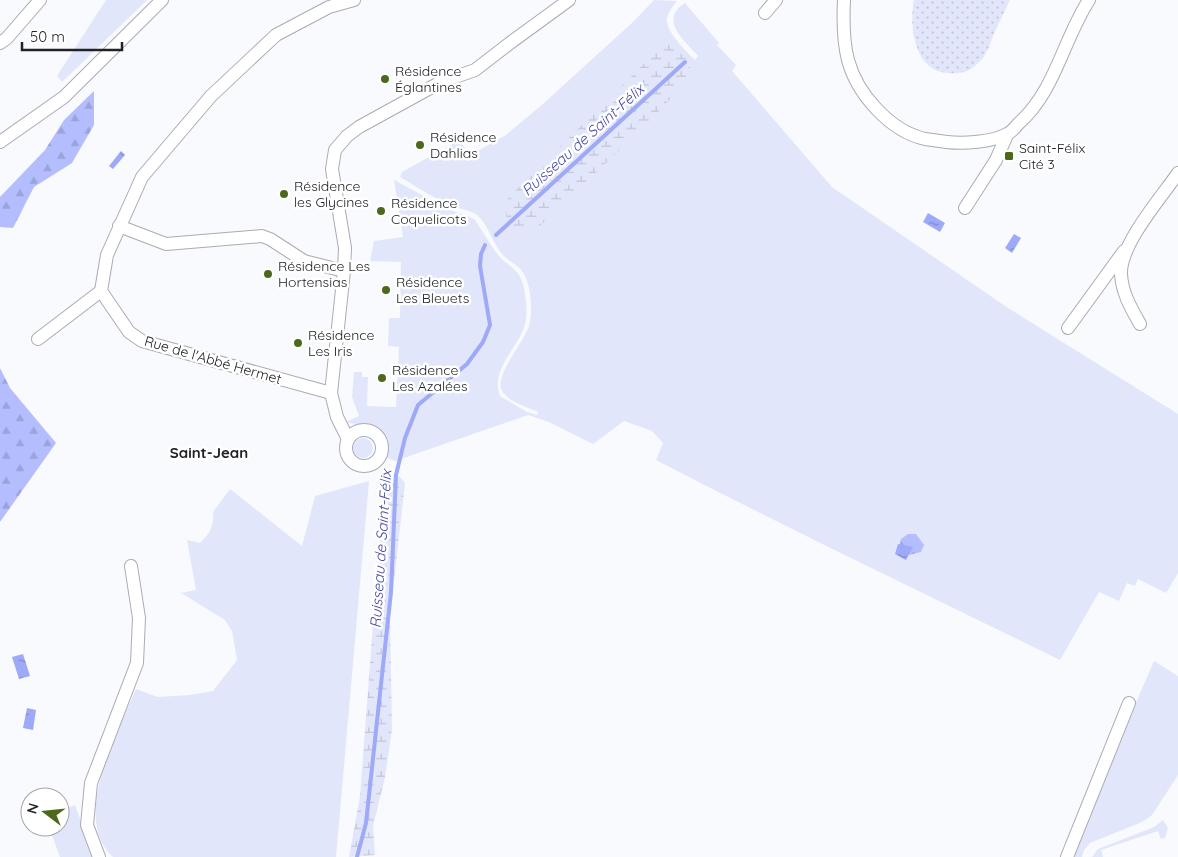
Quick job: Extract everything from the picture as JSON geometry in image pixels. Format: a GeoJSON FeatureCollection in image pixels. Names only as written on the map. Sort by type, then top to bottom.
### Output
{"type":"FeatureCollection","features":[{"type":"Feature","properties":{"kind":"street"},"geometry":{"type":"LineString","coordinates":[[0,43],[7,38],[40,0]]}},
{"type":"Feature","properties":{"kind":"street"},"geometry":{"type":"LineString","coordinates":[[0,142],[64,97],[162,0]]}},
{"type":"Feature","properties":{"kind":"street"},"geometry":{"type":"LineString","coordinates":[[38,339],[100,291],[107,255],[142,177],[211,96],[276,36],[329,7],[354,0]]}},
{"type":"Feature","properties":{"kind":"street"},"geometry":{"type":"LineString","coordinates":[[348,439],[337,417],[331,393],[345,248],[332,169],[335,150],[352,132],[441,82],[476,70],[570,0]]}},
{"type":"Feature","properties":{"kind":"street"},"geometry":{"type":"LineString","coordinates":[[765,13],[776,0]]}},
{"type":"Feature","properties":{"kind":"street"},"geometry":{"type":"LineString","coordinates":[[844,0],[843,23],[848,61],[862,91],[878,112],[898,126],[923,138],[954,143],[984,141],[1007,135]]}},
{"type":"Feature","properties":{"kind":"street"},"geometry":{"type":"LineString","coordinates":[[965,208],[996,160],[1007,135],[1030,114],[1048,86],[1089,0]]}},
{"type":"Feature","properties":{"kind":"street"},"geometry":{"type":"LineString","coordinates":[[1068,328],[1178,174]]}},
{"type":"Feature","properties":{"kind":"street"},"geometry":{"type":"LineString","coordinates":[[119,226],[166,244],[262,236],[270,239],[304,261],[344,271]]}},
{"type":"Feature","properties":{"kind":"street"},"geometry":{"type":"LineString","coordinates":[[1128,245],[1121,273],[1126,298],[1140,324]]}},
{"type":"Feature","properties":{"kind":"street","name":"Rue de l'Abbé Hermet"},"geometry":{"type":"LineString","coordinates":[[100,291],[129,332],[142,342],[331,393]]}},
{"type":"Feature","properties":{"kind":"street"},"geometry":{"type":"LineString","coordinates":[[99,857],[87,825],[91,783],[136,663],[140,618],[132,566]]}},
{"type":"Feature","properties":{"kind":"street"},"geometry":{"type":"LineString","coordinates":[[1068,857],[1129,703]]}},
{"type":"Feature","properties":{"kind":"green space"},"geometry":{"type":"Polygon","coordinates":[[[106,0],[147,0],[62,82],[57,76],[106,0]]]}},
{"type":"Feature","properties":{"kind":"green space"},"geometry":{"type":"Polygon","coordinates":[[[654,0],[677,1],[668,14],[667,24],[677,41],[695,60],[698,56],[681,37],[674,23],[674,16],[677,10],[685,3],[719,43],[717,45],[736,65],[732,71],[832,187],[1008,308],[1178,414],[1178,573],[1166,593],[1138,579],[1135,586],[1127,583],[1119,601],[1099,592],[1060,660],[656,460],[663,443],[652,431],[624,421],[593,444],[549,422],[528,415],[395,461],[385,457],[386,446],[381,432],[372,426],[346,422],[359,416],[352,397],[354,372],[362,372],[362,377],[368,377],[367,406],[396,407],[399,347],[388,346],[389,318],[400,318],[401,262],[370,261],[374,241],[403,237],[394,180],[450,210],[475,220],[501,259],[519,274],[525,295],[525,325],[501,369],[498,387],[500,396],[527,412],[537,415],[538,412],[518,404],[505,395],[500,385],[505,368],[529,326],[530,296],[524,274],[501,253],[477,215],[440,200],[400,177],[402,172],[460,140],[469,156],[506,135],[634,21],[654,0]]]}},
{"type":"Feature","properties":{"kind":"green space"},"geometry":{"type":"Polygon","coordinates":[[[914,0],[1010,0],[984,57],[971,69],[961,73],[949,73],[937,71],[928,65],[916,46],[912,22],[914,0]]]}},
{"type":"Feature","properties":{"kind":"green space"},"geometry":{"type":"Polygon","coordinates":[[[666,42],[683,56],[689,64],[692,75],[650,121],[539,227],[515,230],[506,218],[508,198],[666,42]]]}},
{"type":"Feature","properties":{"kind":"green space"},"geometry":{"type":"Polygon","coordinates":[[[94,91],[94,125],[72,163],[34,187],[13,228],[0,227],[0,197],[45,150],[64,120],[94,91]]]}},
{"type":"Feature","properties":{"kind":"green space"},"geometry":{"type":"Polygon","coordinates":[[[0,368],[10,388],[56,443],[0,522],[0,368]]]}},
{"type":"Feature","properties":{"kind":"green space"},"geometry":{"type":"Polygon","coordinates":[[[363,438],[370,441],[373,448],[370,455],[363,458],[356,455],[353,448],[356,441],[363,438]]]}},
{"type":"Feature","properties":{"kind":"green space"},"geometry":{"type":"Polygon","coordinates":[[[396,473],[405,483],[390,616],[392,729],[385,777],[373,826],[375,855],[349,857],[360,796],[383,511],[388,479],[396,473]]]}},
{"type":"Feature","properties":{"kind":"green space"},"geometry":{"type":"Polygon","coordinates":[[[369,481],[336,857],[113,857],[101,840],[96,820],[97,798],[109,750],[136,689],[158,697],[213,691],[237,660],[232,631],[225,620],[181,593],[196,590],[187,540],[200,543],[206,536],[212,526],[213,512],[230,489],[302,546],[315,496],[369,481]]]}},
{"type":"Feature","properties":{"kind":"green space"},"geometry":{"type":"Polygon","coordinates":[[[908,534],[916,534],[924,545],[921,552],[905,556],[899,550],[901,539],[908,534]]]}},
{"type":"Feature","properties":{"kind":"green space"},"geometry":{"type":"Polygon","coordinates":[[[1154,661],[1178,676],[1178,775],[1152,815],[1142,822],[1090,843],[1084,850],[1082,857],[1069,857],[1154,661]]]}},
{"type":"Feature","properties":{"kind":"green space"},"geometry":{"type":"Polygon","coordinates":[[[75,805],[94,857],[60,857],[53,837],[70,837],[70,807],[75,805]]]}},
{"type":"Feature","properties":{"kind":"green space"},"geometry":{"type":"Polygon","coordinates":[[[1163,820],[1168,828],[1165,838],[1161,839],[1158,831],[1101,850],[1103,857],[1092,857],[1098,849],[1154,827],[1163,820]]]}},
{"type":"Feature","properties":{"kind":"water"},"geometry":{"type":"Polygon","coordinates":[[[121,151],[125,155],[113,169],[109,166],[121,151]]]}},
{"type":"Feature","properties":{"kind":"water"},"geometry":{"type":"Polygon","coordinates":[[[928,213],[945,223],[940,232],[923,222],[928,213]]]}},
{"type":"Feature","properties":{"kind":"water"},"geometry":{"type":"Polygon","coordinates":[[[1014,234],[1021,238],[1012,253],[1005,248],[1014,234]]]}},
{"type":"Feature","properties":{"kind":"water"},"geometry":{"type":"Polygon","coordinates":[[[898,544],[913,547],[906,560],[895,554],[898,544]]]}},
{"type":"Feature","properties":{"kind":"water"},"geometry":{"type":"Polygon","coordinates":[[[23,654],[30,676],[19,679],[12,657],[23,654]]]}},
{"type":"Feature","properties":{"kind":"water"},"geometry":{"type":"Polygon","coordinates":[[[27,708],[36,710],[33,730],[23,728],[27,708]]]}},
{"type":"Feature","properties":{"kind":"waterway","name":"Ruisseau de Saint-Félix"},"geometry":{"type":"LineString","coordinates":[[496,235],[685,62]]}},
{"type":"Feature","properties":{"kind":"waterway","name":"Ruisseau de Saint-Félix"},"geometry":{"type":"LineString","coordinates":[[357,857],[366,823],[391,592],[396,475],[405,438],[418,405],[467,364],[483,342],[490,325],[480,266],[481,254],[485,245]]}},
{"type":"Feature","properties":{"kind":"place","name":"Résidence Églantines"},"geometry":{"type":"Point","coordinates":[385,79]}},
{"type":"Feature","properties":{"kind":"place","name":"Résidence Dahlias"},"geometry":{"type":"Point","coordinates":[420,145]}},
{"type":"Feature","properties":{"kind":"place","name":"Saint-Félix Cité 3"},"geometry":{"type":"Point","coordinates":[1009,156]}},
{"type":"Feature","properties":{"kind":"place","name":"Résidence les Glycines"},"geometry":{"type":"Point","coordinates":[284,194]}},
{"type":"Feature","properties":{"kind":"place","name":"Résidence Coquelicots"},"geometry":{"type":"Point","coordinates":[381,211]}},
{"type":"Feature","properties":{"kind":"place","name":"Résidence Les Hortensias"},"geometry":{"type":"Point","coordinates":[268,274]}},
{"type":"Feature","properties":{"kind":"place","name":"Résidence Les Bleuets"},"geometry":{"type":"Point","coordinates":[386,290]}},
{"type":"Feature","properties":{"kind":"place","name":"Résidence Les Iris"},"geometry":{"type":"Point","coordinates":[298,343]}},
{"type":"Feature","properties":{"kind":"place","name":"Résidence Les Azalées"},"geometry":{"type":"Point","coordinates":[382,378]}},
{"type":"Feature","properties":{"kind":"district","name":"Saint-Jean"},"geometry":{"type":"Point","coordinates":[209,453]}}]}
